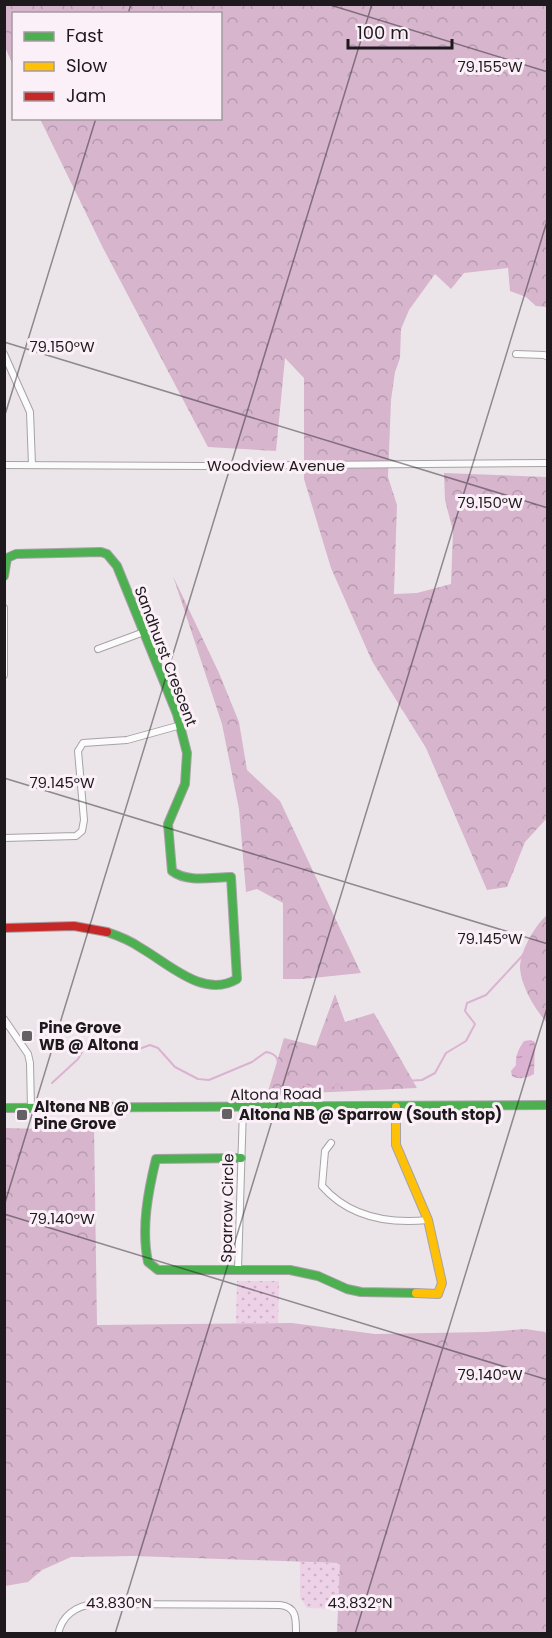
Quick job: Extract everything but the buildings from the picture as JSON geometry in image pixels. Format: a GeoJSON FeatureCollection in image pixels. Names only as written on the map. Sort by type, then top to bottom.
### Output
{"type":"FeatureCollection","features":[{"type":"Feature","properties":{"kind":"street"},"geometry":{"type":"LineString","coordinates":[[4,354],[30,412],[32,465]]}},
{"type":"Feature","properties":{"kind":"street"},"geometry":{"type":"LineString","coordinates":[[516,354],[548,357]]}},
{"type":"Feature","properties":{"kind":"street","name":"Woodview Avenue"},"geometry":{"type":"LineString","coordinates":[[4,465],[548,463]]}},
{"type":"Feature","properties":{"kind":"street","name":"Sandhurst Crescent"},"geometry":{"type":"LineString","coordinates":[[4,576],[8,558],[16,554],[101,552],[107,554],[117,566],[181,725],[187,753],[185,784],[168,824],[172,871],[195,878],[231,877],[237,979],[233,983],[220,985],[211,985],[191,979],[139,946],[99,929],[79,926],[4,928]]}},
{"type":"Feature","properties":{"kind":"street"},"geometry":{"type":"LineString","coordinates":[[4,608],[4,675]]}},
{"type":"Feature","properties":{"kind":"street"},"geometry":{"type":"LineString","coordinates":[[98,649],[144,632]]}},
{"type":"Feature","properties":{"kind":"street"},"geometry":{"type":"LineString","coordinates":[[4,838],[76,836],[82,831],[84,820],[78,752],[83,743],[127,740],[181,725]]}},
{"type":"Feature","properties":{"kind":"street"},"geometry":{"type":"LineString","coordinates":[[4,1019],[28,1054],[31,1108]]}},
{"type":"Feature","properties":{"kind":"street","name":"Altona Road"},"geometry":{"type":"LineString","coordinates":[[4,1108],[548,1105]]}},
{"type":"Feature","properties":{"kind":"street","name":"Sparrow Circle"},"geometry":{"type":"LineString","coordinates":[[243,1108],[238,1269],[304,1272],[318,1275],[347,1289],[361,1292],[438,1294],[442,1283],[428,1220],[396,1145],[396,1107]]}},
{"type":"Feature","properties":{"kind":"street"},"geometry":{"type":"LineString","coordinates":[[331,1143],[325,1151],[322,1186],[333,1198],[384,1221],[428,1220]]}},
{"type":"Feature","properties":{"kind":"street"},"geometry":{"type":"LineString","coordinates":[[238,1269],[158,1270],[152,1267],[148,1263],[146,1252],[147,1196],[156,1159],[241,1158]]}},
{"type":"Feature","properties":{"kind":"street"},"geometry":{"type":"LineString","coordinates":[[58,1634],[62,1622],[72,1611],[93,1604],[287,1606],[296,1616],[296,1634]]}},
{"type":"Feature","properties":{"kind":"shaded area"},"geometry":{"type":"Polygon","coordinates":[[[237,1281],[279,1281],[278,1323],[236,1323],[237,1281]]]}},
{"type":"Feature","properties":{"kind":"shaded area"},"geometry":{"type":"Polygon","coordinates":[[[300,1562],[341,1563],[339,1609],[307,1608],[300,1597],[300,1562]]]}},
{"type":"Feature","properties":{"kind":"green space"},"geometry":{"type":"Polygon","coordinates":[[[5,5],[547,5],[547,307],[536,306],[526,297],[510,291],[508,268],[464,273],[451,289],[435,274],[409,310],[401,329],[400,358],[395,372],[391,400],[388,477],[397,505],[394,594],[417,593],[451,584],[453,531],[445,500],[444,473],[547,477],[547,818],[525,842],[507,887],[487,890],[426,748],[372,661],[331,568],[304,479],[304,378],[285,358],[276,451],[208,447],[103,248],[40,120],[222,120],[222,12],[12,12],[12,63],[5,47],[5,5]]]}},
{"type":"Feature","properties":{"kind":"green space"},"geometry":{"type":"Polygon","coordinates":[[[173,576],[219,673],[239,722],[247,770],[280,801],[361,973],[283,979],[283,903],[257,889],[246,892],[239,809],[222,724],[173,576]]]}},
{"type":"Feature","properties":{"kind":"green space"},"geometry":{"type":"Polygon","coordinates":[[[547,915],[547,1023],[523,983],[520,962],[529,940],[547,915]]]}},
{"type":"Feature","properties":{"kind":"green space"},"geometry":{"type":"Polygon","coordinates":[[[335,994],[345,1022],[374,1013],[417,1088],[267,1095],[284,1038],[316,1046],[335,994]]]}},
{"type":"Feature","properties":{"kind":"green space"},"geometry":{"type":"Polygon","coordinates":[[[94,1127],[97,1325],[292,1323],[375,1334],[526,1329],[545,1332],[548,1337],[547,1633],[337,1633],[340,1563],[135,1556],[71,1557],[42,1570],[28,1582],[5,1586],[5,1128],[94,1127]]]}},
{"type":"Feature","properties":{"kind":"water"},"geometry":{"type":"Polygon","coordinates":[[[524,1041],[535,1042],[534,1074],[523,1078],[512,1076],[511,1071],[516,1065],[520,1046],[524,1041]]]}},
{"type":"Feature","properties":{"kind":"waterway"},"geometry":{"type":"LineString","coordinates":[[52,1083],[78,1059],[86,1045],[104,1039],[125,1048],[139,1049],[150,1045],[158,1048],[175,1067],[198,1079],[209,1080],[252,1062],[266,1052],[276,1056],[279,1072],[285,1077],[310,1087],[422,1080],[435,1073],[446,1053],[466,1041],[475,1024],[465,1011],[467,1003],[486,995],[524,954],[542,939],[548,940]]}},
{"type":"Feature","properties":{"kind":"waterway"},"geometry":{"type":"LineString","coordinates":[[4,1566],[29,1564],[43,1558]]}},
{"type":"Feature","properties":{"kind":"traffic: fast"},"geometry":{"type":"LineString","coordinates":[[4,576],[7,558],[16,554],[101,552],[107,554],[117,566],[177,714],[187,753],[185,784],[168,824],[172,871],[178,875],[193,878],[231,877],[237,979],[225,984],[212,985],[200,982],[187,977],[133,943],[107,932]]}},
{"type":"Feature","properties":{"kind":"traffic: fast"},"geometry":{"type":"LineString","coordinates":[[4,1108],[548,1105]]}},
{"type":"Feature","properties":{"kind":"traffic: fast"},"geometry":{"type":"LineString","coordinates":[[241,1158],[156,1159],[145,1223],[148,1262],[158,1270],[290,1270],[318,1276],[347,1289],[361,1292],[416,1293]]}},
{"type":"Feature","properties":{"kind":"traffic: slow"},"geometry":{"type":"LineString","coordinates":[[396,1107],[396,1145],[428,1220],[442,1283],[438,1294],[416,1293]]}},
{"type":"Feature","properties":{"kind":"traffic: jam"},"geometry":{"type":"LineString","coordinates":[[4,928],[74,926],[107,932]]}},
{"type":"Feature","properties":{"kind":"place","name":"Pine Grove WB @ Altona"},"geometry":{"type":"Point","coordinates":[27,1036]}},
{"type":"Feature","properties":{"kind":"place","name":"Altona NB @ Sparrow (South stop)"},"geometry":{"type":"Point","coordinates":[227,1114]}},
{"type":"Feature","properties":{"kind":"place","name":"Altona NB @ Pine Grove"},"geometry":{"type":"Point","coordinates":[22,1115]}}]}
